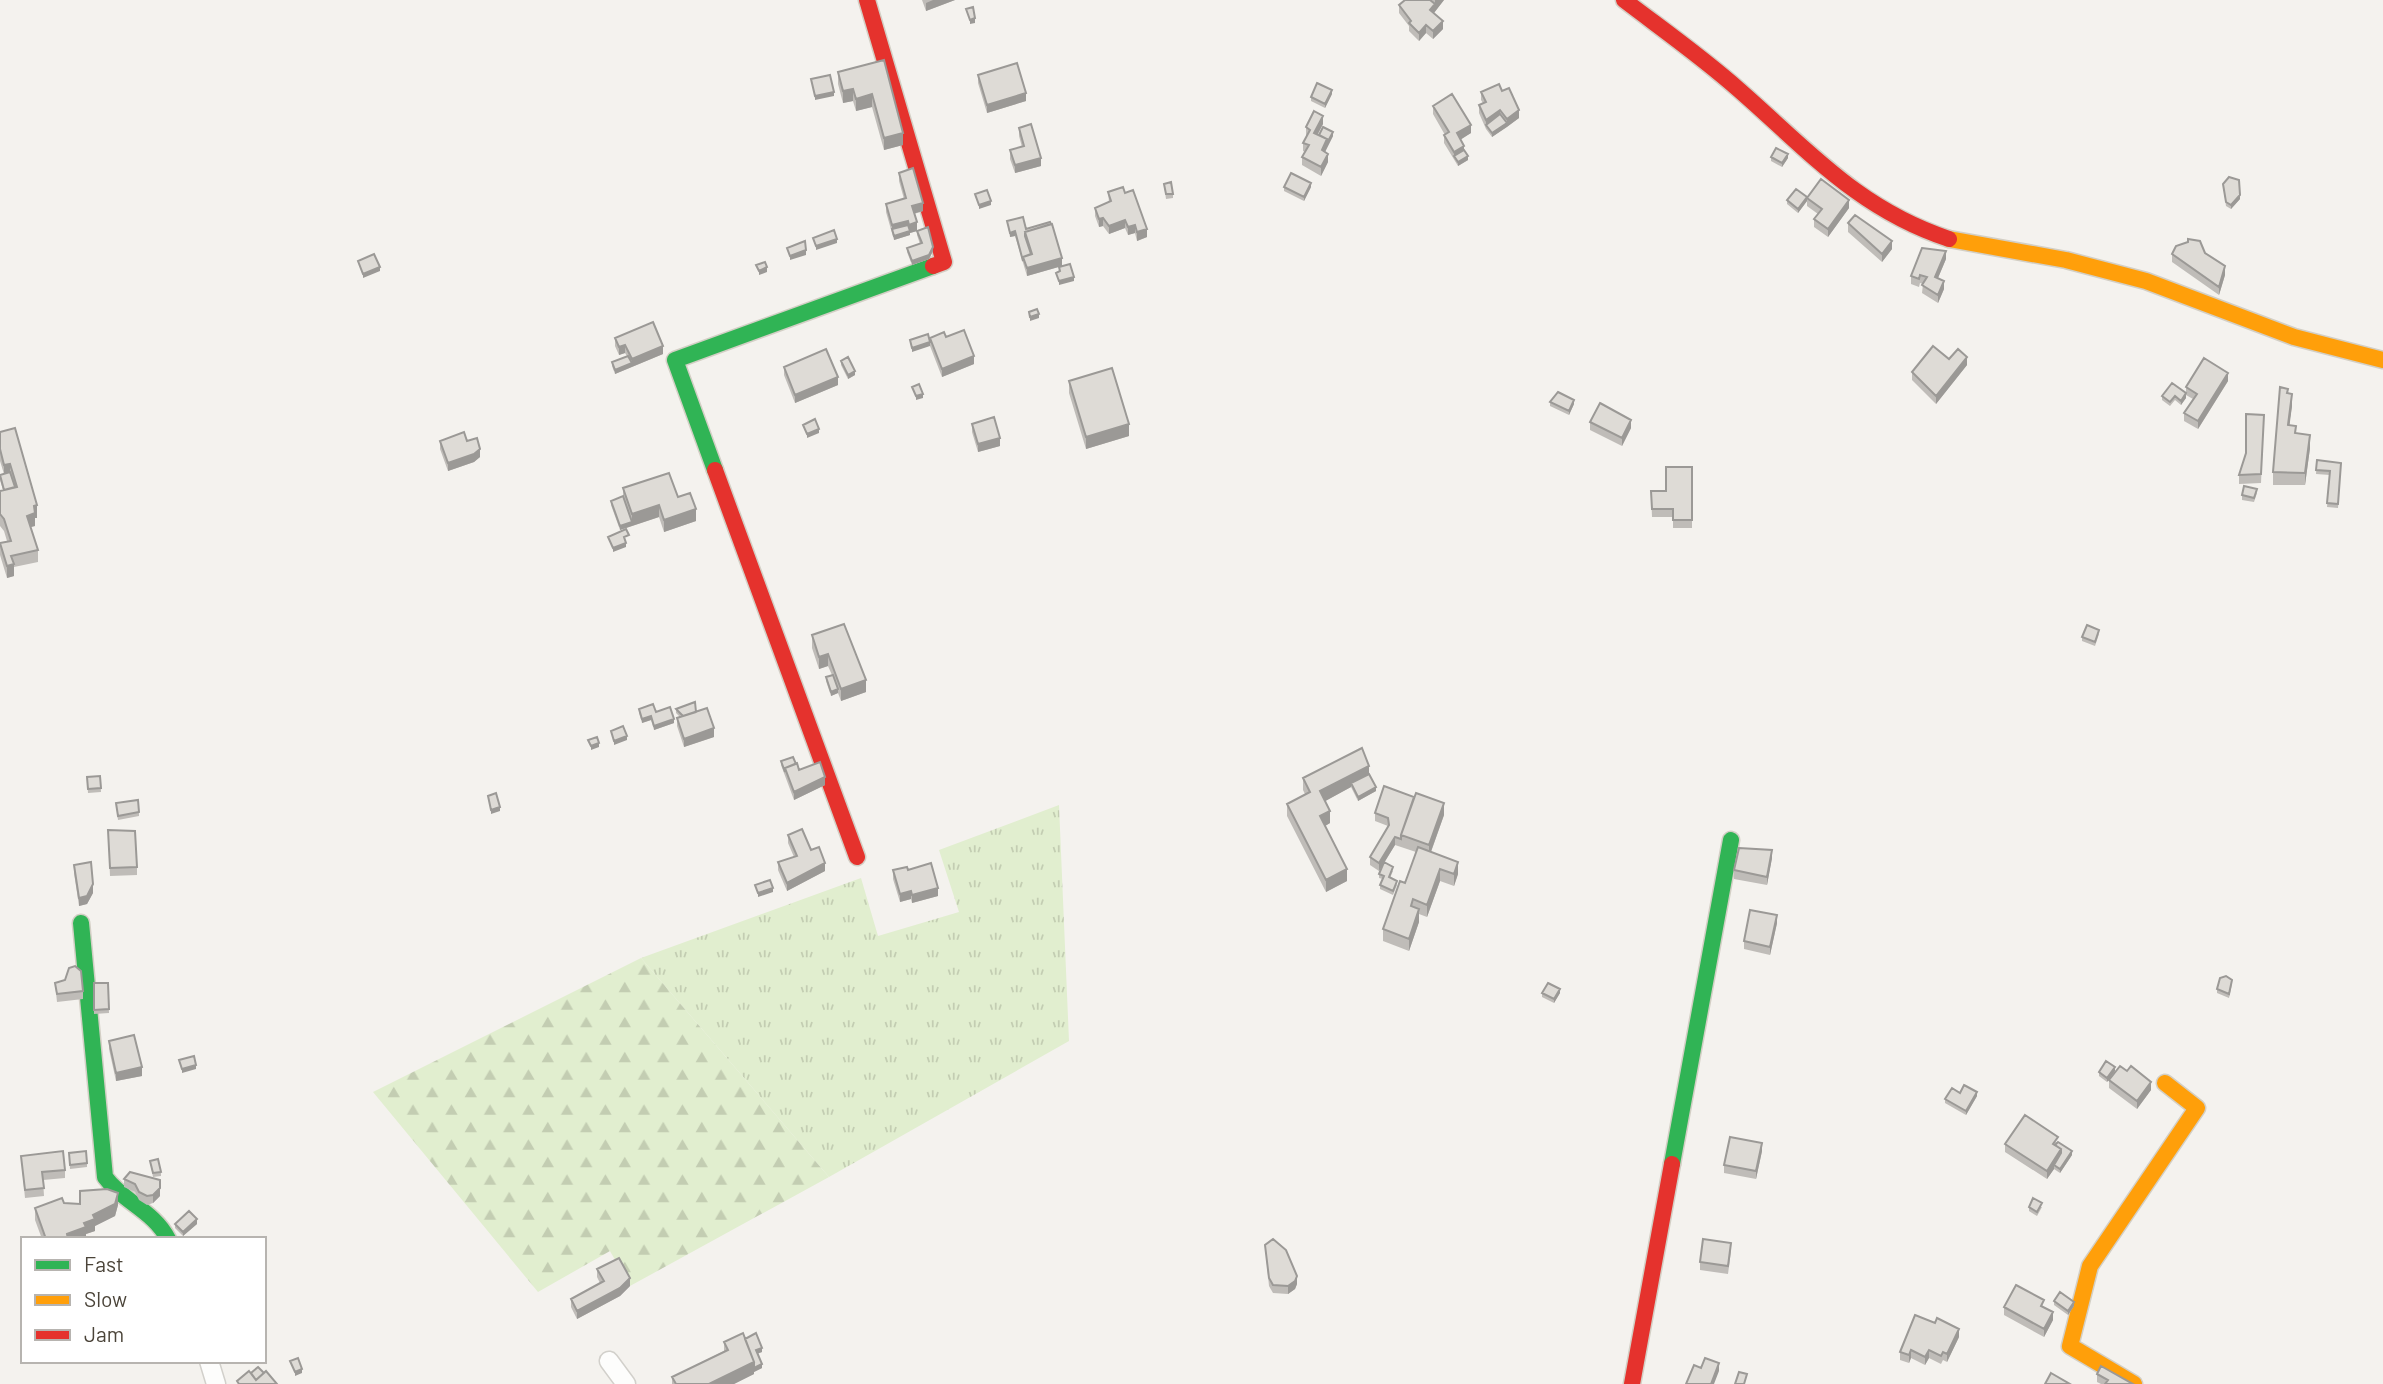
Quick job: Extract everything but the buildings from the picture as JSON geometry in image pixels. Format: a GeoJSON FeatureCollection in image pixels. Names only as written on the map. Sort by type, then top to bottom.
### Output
{"type":"FeatureCollection","features":[{"type":"Feature","properties":{"kind":"street"},"geometry":{"type":"LineString","coordinates":[[857,857],[675,360],[943,262],[867,0]]}},
{"type":"Feature","properties":{"kind":"street"},"geometry":{"type":"LineString","coordinates":[[1624,0],[1737,87],[1843,185],[1906,224],[1949,239],[2066,260],[2146,281],[2294,337],[2383,360]]}},
{"type":"Feature","properties":{"kind":"street"},"geometry":{"type":"LineString","coordinates":[[1632,1384],[1731,840]]}},
{"type":"Feature","properties":{"kind":"street"},"geometry":{"type":"LineString","coordinates":[[81,923],[105,1177],[112,1191],[162,1224],[167,1237]]}},
{"type":"Feature","properties":{"kind":"street"},"geometry":{"type":"LineString","coordinates":[[2134,1384],[2070,1346],[2090,1266],[2197,1108],[2165,1083]]}},
{"type":"Feature","properties":{"kind":"street"},"geometry":{"type":"LineString","coordinates":[[610,1361],[626,1384]]}},
{"type":"Feature","properties":{"kind":"street"},"geometry":{"type":"LineString","coordinates":[[210,1363],[216,1384]]}},
{"type":"Feature","properties":{"kind":"green space"},"geometry":{"type":"Polygon","coordinates":[[[1059,805],[1069,1041],[829,1177],[641,958],[861,878],[878,936],[959,912],[939,850],[1059,805]]]}},
{"type":"Feature","properties":{"kind":"green space"},"geometry":{"type":"Polygon","coordinates":[[[641,958],[829,1177],[630,1286],[610,1251],[538,1292],[373,1092],[641,958]]]}},
{"type":"Feature","properties":{"kind":"traffic: fast"},"geometry":{"type":"LineString","coordinates":[[715,470],[675,360],[933,266]]}},
{"type":"Feature","properties":{"kind":"traffic: fast"},"geometry":{"type":"LineString","coordinates":[[1672,1164],[1731,840]]}},
{"type":"Feature","properties":{"kind":"traffic: fast"},"geometry":{"type":"LineString","coordinates":[[81,923],[105,1177],[112,1186],[155,1221],[167,1237]]}},
{"type":"Feature","properties":{"kind":"traffic: slow"},"geometry":{"type":"LineString","coordinates":[[1949,239],[2066,260],[2146,281],[2294,337],[2383,360]]}},
{"type":"Feature","properties":{"kind":"traffic: slow"},"geometry":{"type":"LineString","coordinates":[[2134,1384],[2070,1346],[2090,1266],[2197,1108],[2165,1083]]}},
{"type":"Feature","properties":{"kind":"traffic: jam"},"geometry":{"type":"LineString","coordinates":[[867,0],[944,262],[933,266]]}},
{"type":"Feature","properties":{"kind":"traffic: jam"},"geometry":{"type":"LineString","coordinates":[[1624,0],[1738,89],[1836,176],[1887,211],[1949,239]]}},
{"type":"Feature","properties":{"kind":"traffic: jam"},"geometry":{"type":"LineString","coordinates":[[715,470],[857,857]]}},
{"type":"Feature","properties":{"kind":"traffic: jam"},"geometry":{"type":"LineString","coordinates":[[1632,1384],[1672,1164]]}}]}
